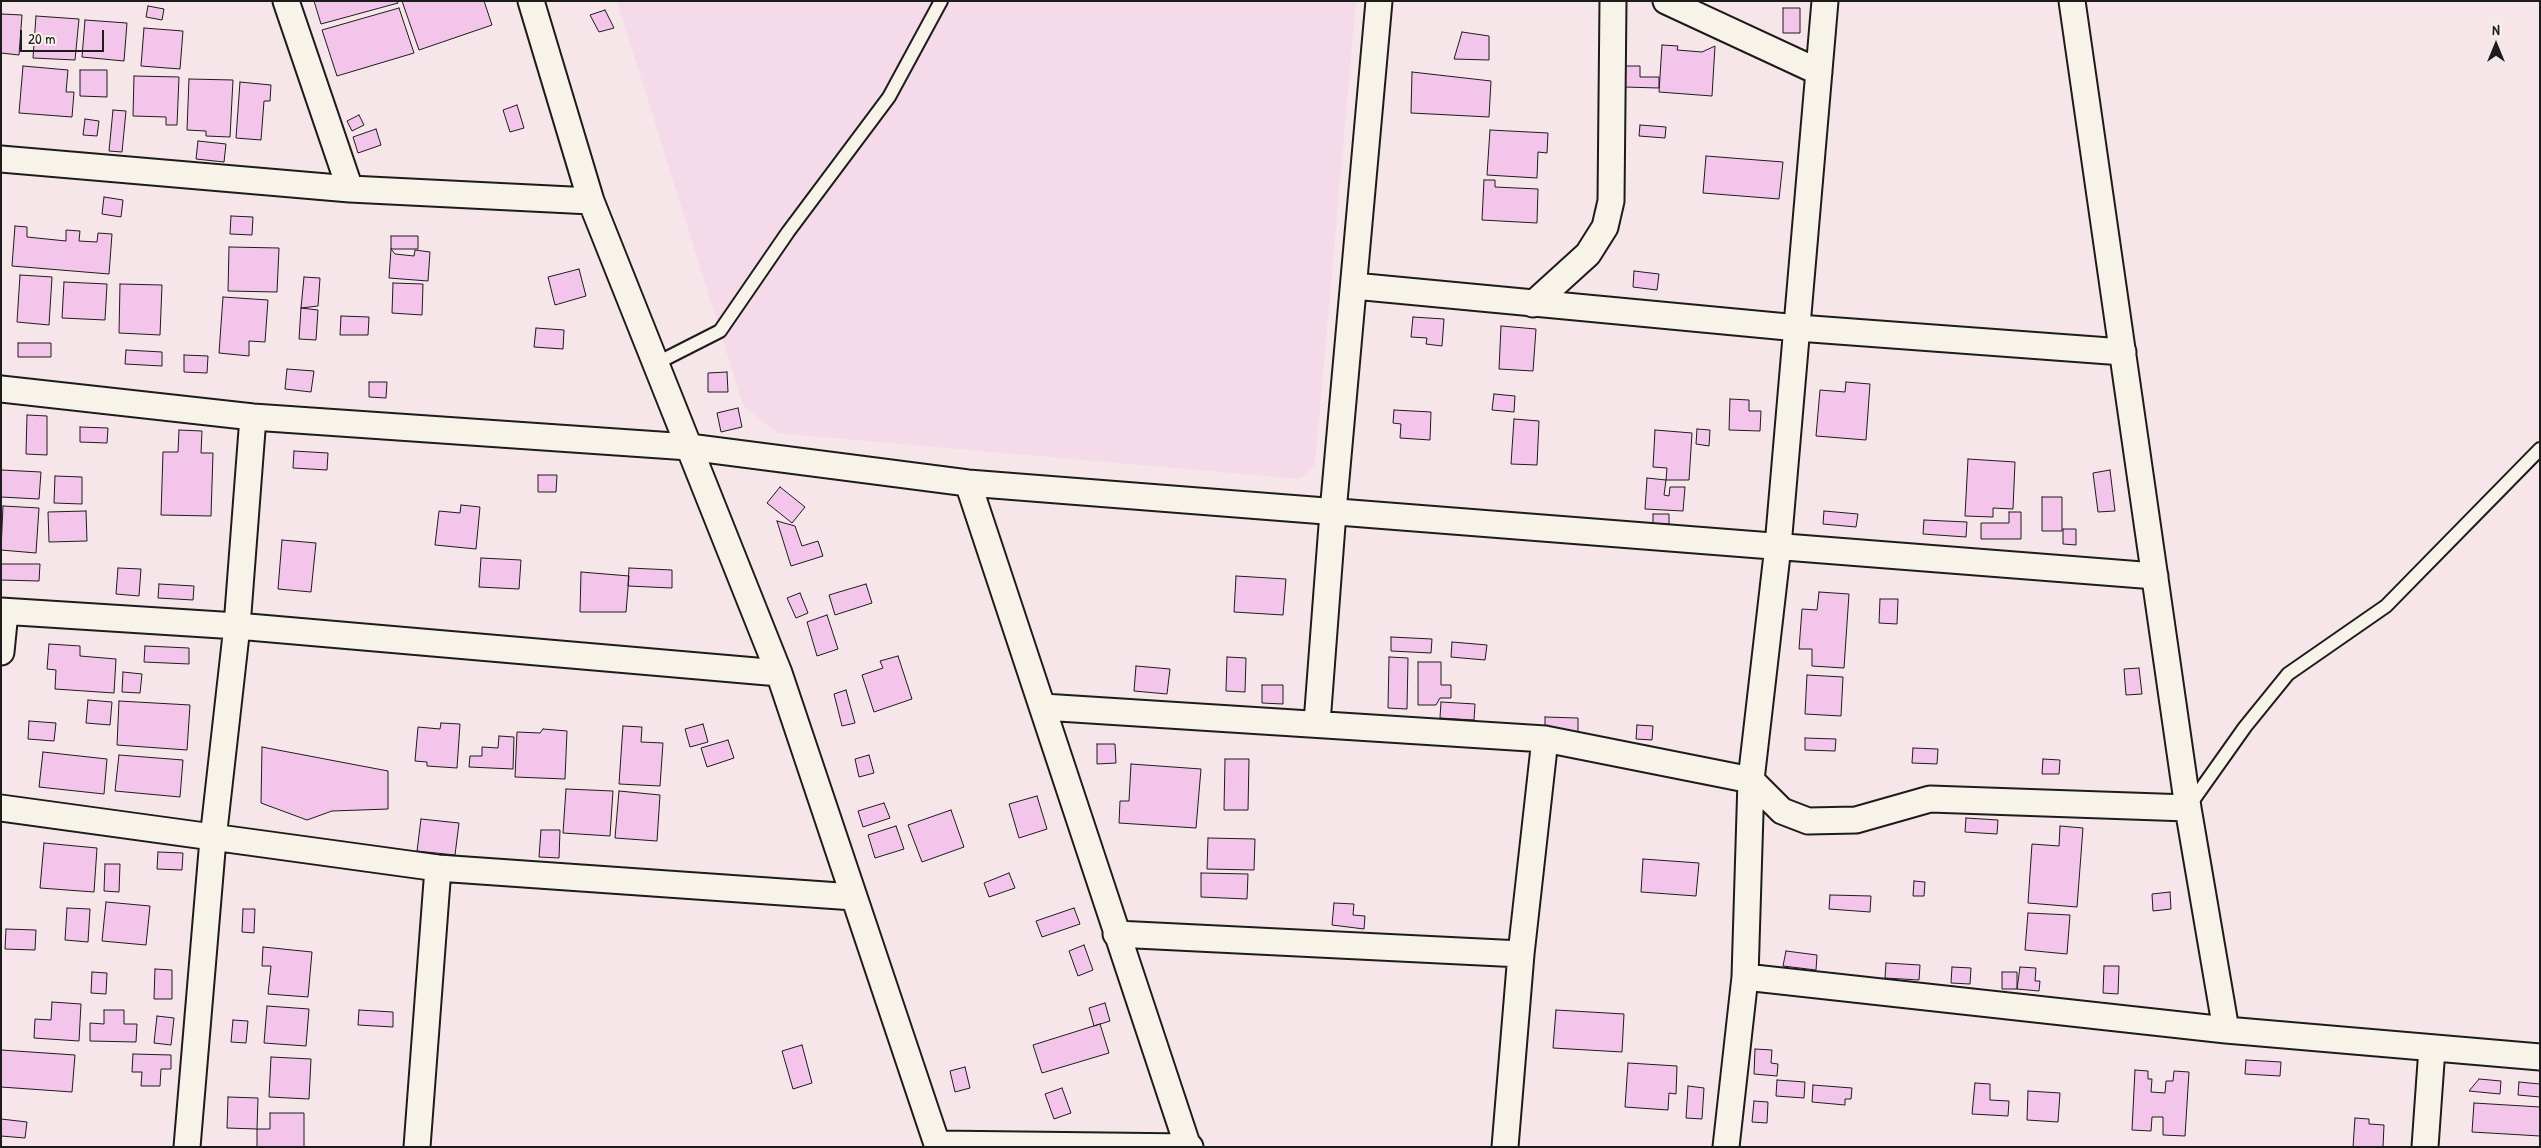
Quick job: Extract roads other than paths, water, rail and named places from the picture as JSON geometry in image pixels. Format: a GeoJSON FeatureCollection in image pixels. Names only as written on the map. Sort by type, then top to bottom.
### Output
{"type":"FeatureCollection","features":[{"type":"Feature","properties":{"kind":"street"},"geometry":{"type":"LineString","coordinates":[[286,1],[350,188]]}},
{"type":"Feature","properties":{"kind":"street"},"geometry":{"type":"LineString","coordinates":[[531,1],[591,200],[779,673],[937,1146],[1189,1147],[1116,934],[968,483]]}},
{"type":"Feature","properties":{"kind":"street"},"geometry":{"type":"LineString","coordinates":[[1317,723],[1333,512],[1379,1]]}},
{"type":"Feature","properties":{"kind":"street"},"geometry":{"type":"LineString","coordinates":[[1533,304],[1588,254],[1605,227],[1611,200],[1613,1]]}},
{"type":"Feature","properties":{"kind":"street"},"geometry":{"type":"LineString","coordinates":[[1666,1],[1819,72]]}},
{"type":"Feature","properties":{"kind":"street"},"geometry":{"type":"LineString","coordinates":[[1726,1147],[1745,977],[1751,780],[1778,546],[1825,1]]}},
{"type":"Feature","properties":{"kind":"street"},"geometry":{"type":"LineString","coordinates":[[2072,1],[2188,808],[2226,1030]]}},
{"type":"Feature","properties":{"kind":"street"},"geometry":{"type":"LineString","coordinates":[[1,159],[350,188],[591,200]]}},
{"type":"Feature","properties":{"kind":"street"},"geometry":{"type":"LineString","coordinates":[[1354,286],[1798,328],[2123,352]]}},
{"type":"Feature","properties":{"kind":"street"},"geometry":{"type":"LineString","coordinates":[[1,390],[253,417],[689,447],[968,483],[2155,576]]}},
{"type":"Feature","properties":{"kind":"street"},"geometry":{"type":"LineString","coordinates":[[187,1147],[213,839],[237,626],[253,417]]}},
{"type":"Feature","properties":{"kind":"street"},"geometry":{"type":"LineString","coordinates":[[1,652],[3,612],[237,626],[779,673]]}},
{"type":"Feature","properties":{"kind":"street"},"geometry":{"type":"LineString","coordinates":[[1043,707],[1545,739],[1751,780],[1782,811],[1808,821],[1856,820],[1930,799],[2188,808]]}},
{"type":"Feature","properties":{"kind":"street"},"geometry":{"type":"LineString","coordinates":[[1505,1147],[1521,954],[1545,739]]}},
{"type":"Feature","properties":{"kind":"street"},"geometry":{"type":"LineString","coordinates":[[1,808],[213,839],[438,868],[854,897]]}},
{"type":"Feature","properties":{"kind":"street"},"geometry":{"type":"LineString","coordinates":[[417,1147],[438,868]]}},
{"type":"Feature","properties":{"kind":"street"},"geometry":{"type":"LineString","coordinates":[[1116,934],[1521,954]]}},
{"type":"Feature","properties":{"kind":"street"},"geometry":{"type":"LineString","coordinates":[[1745,977],[2226,1030],[2540,1057]]}},
{"type":"Feature","properties":{"kind":"street"},"geometry":{"type":"LineString","coordinates":[[2425,1147],[2432,1048]]}},
{"type":"Feature","properties":{"kind":"lane"},"geometry":{"type":"LineString","coordinates":[[657,363],[720,331],[788,232],[889,97],[941,1]]}},
{"type":"Feature","properties":{"kind":"lane"},"geometry":{"type":"LineString","coordinates":[[2188,808],[2245,726],[2288,674],[2386,606],[2540,449]]}}]}
